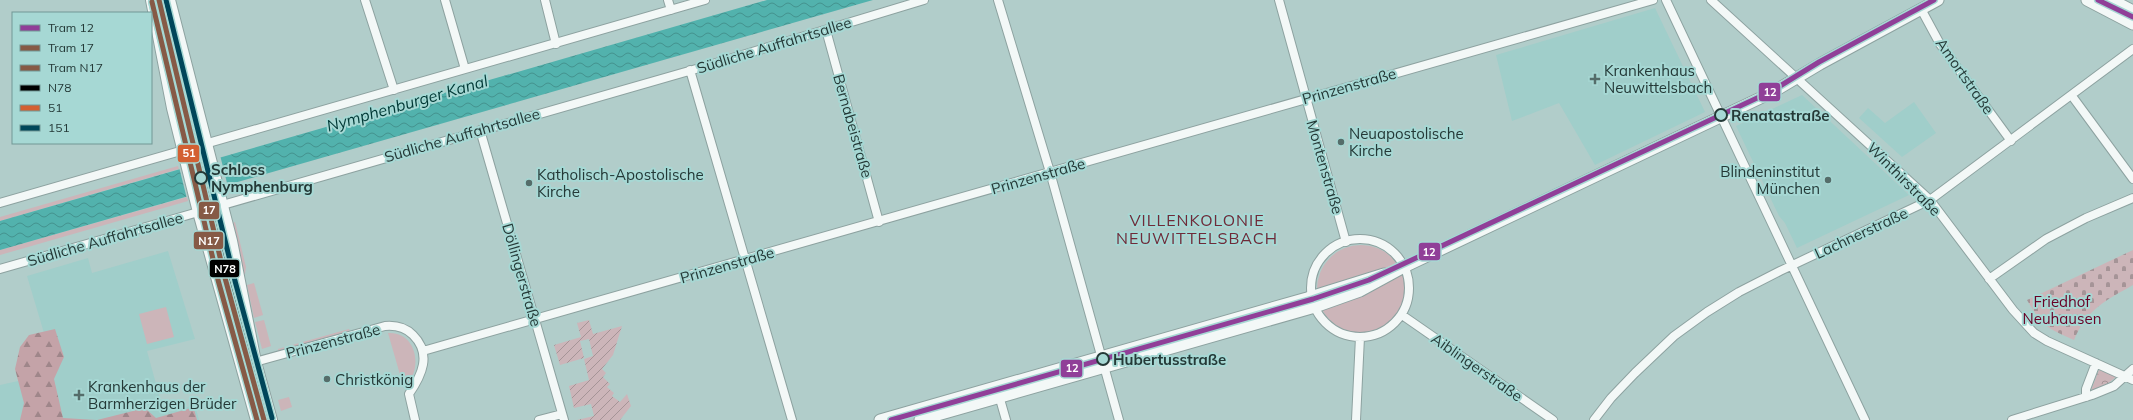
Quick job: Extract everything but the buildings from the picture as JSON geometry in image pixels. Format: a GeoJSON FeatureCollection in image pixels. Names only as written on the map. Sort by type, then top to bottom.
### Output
{"type":"FeatureCollection","features":[{"type":"Feature","properties":{"kind":"main road"},"geometry":{"type":"LineString","coordinates":[[152,0],[173,108],[199,212],[257,420]]}},
{"type":"Feature","properties":{"kind":"main road"},"geometry":{"type":"LineString","coordinates":[[170,0],[231,241],[255,362],[270,420]]}},
{"type":"Feature","properties":{"kind":"main road"},"geometry":{"type":"LineString","coordinates":[[880,420],[902,417],[998,392],[1104,367],[1314,302],[1378,274],[1400,269],[1773,92],[1938,0]]}},
{"type":"Feature","properties":{"kind":"main road"},"geometry":{"type":"LineString","coordinates":[[2087,0],[2133,24]]}},
{"type":"Feature","properties":{"kind":"main road"},"geometry":{"type":"LineString","coordinates":[[2112,0],[2133,11]]}},
{"type":"Feature","properties":{"kind":"main road"},"geometry":{"type":"LineString","coordinates":[[920,420],[1101,356],[1314,302]]}},
{"type":"Feature","properties":{"kind":"street"},"geometry":{"type":"LineString","coordinates":[[365,0],[394,90]]}},
{"type":"Feature","properties":{"kind":"street"},"geometry":{"type":"LineString","coordinates":[[445,0],[465,70]]}},
{"type":"Feature","properties":{"kind":"street"},"geometry":{"type":"LineString","coordinates":[[545,0],[556,44]]}},
{"type":"Feature","properties":{"kind":"street"},"geometry":{"type":"LineString","coordinates":[[668,0],[671,10]]}},
{"type":"Feature","properties":{"kind":"street"},"geometry":{"type":"LineString","coordinates":[[0,203],[706,0]]}},
{"type":"Feature","properties":{"kind":"street","name":"Südliche Auffahrtsallee"},"geometry":{"type":"LineString","coordinates":[[0,269],[690,70],[924,0]]}},
{"type":"Feature","properties":{"kind":"street"},"geometry":{"type":"LineString","coordinates":[[998,0],[1050,172],[1119,420]]}},
{"type":"Feature","properties":{"kind":"street","name":"Montenstraße"},"geometry":{"type":"LineString","coordinates":[[1278,0],[1346,242]]}},
{"type":"Feature","properties":{"kind":"street","name":"Prinzenstraße"},"geometry":{"type":"LineString","coordinates":[[255,362],[390,325],[404,328],[410,332],[418,342],[423,352],[880,222],[1306,98],[1653,0]]}},
{"type":"Feature","properties":{"kind":"street"},"geometry":{"type":"LineString","coordinates":[[1666,0],[1791,265],[1834,350],[1865,420]]}},
{"type":"Feature","properties":{"kind":"street","name":"Winthirstraße"},"geometry":{"type":"LineString","coordinates":[[1711,0],[1930,200],[2013,310],[2034,333],[2047,341],[2133,380]]}},
{"type":"Feature","properties":{"kind":"street","name":"Amortstraße"},"geometry":{"type":"LineString","coordinates":[[1921,9],[1940,44],[2011,141]]}},
{"type":"Feature","properties":{"kind":"street","name":"Bernabeistraße"},"geometry":{"type":"LineString","coordinates":[[826,30],[880,222]]}},
{"type":"Feature","properties":{"kind":"street","name":"Lachnerstraße"},"geometry":{"type":"LineString","coordinates":[[1594,420],[1611,398],[1635,372],[1683,329],[1739,292],[1791,265],[1930,200],[2072,96],[2133,49]]}},
{"type":"Feature","properties":{"kind":"street"},"geometry":{"type":"LineString","coordinates":[[690,70],[744,260],[792,420]]}},
{"type":"Feature","properties":{"kind":"street"},"geometry":{"type":"LineString","coordinates":[[2072,96],[2133,179]]}},
{"type":"Feature","properties":{"kind":"street","name":"Döllingerstraße"},"geometry":{"type":"LineString","coordinates":[[480,130],[563,417]]}},
{"type":"Feature","properties":{"kind":"street"},"geometry":{"type":"LineString","coordinates":[[1989,279],[2046,239],[2086,218],[2133,198]]}},
{"type":"Feature","properties":{"kind":"street"},"geometry":{"type":"LineString","coordinates":[[1363,240],[1380,244],[1394,253],[1400,269],[1409,288],[1407,302],[1402,315],[1383,332],[1372,336],[1351,336],[1334,330],[1321,317],[1314,302],[1312,281],[1318,264],[1330,250],[1346,242],[1363,240]]}},
{"type":"Feature","properties":{"kind":"street","name":"Aiblingerstraße"},"geometry":{"type":"LineString","coordinates":[[1402,315],[1553,420]]}},
{"type":"Feature","properties":{"kind":"street"},"geometry":{"type":"LineString","coordinates":[[1356,420],[1360,337]]}},
{"type":"Feature","properties":{"kind":"street"},"geometry":{"type":"LineString","coordinates":[[415,420],[409,394],[421,375],[424,362],[423,352]]}},
{"type":"Feature","properties":{"kind":"street"},"geometry":{"type":"LineString","coordinates":[[2086,397],[2086,389],[2096,363]]}},
{"type":"Feature","properties":{"kind":"street"},"geometry":{"type":"LineString","coordinates":[[2012,420],[2086,397],[2114,386],[2133,369]]}},
{"type":"Feature","properties":{"kind":"street"},"geometry":{"type":"LineString","coordinates":[[998,392],[1006,420]]}},
{"type":"Feature","properties":{"kind":"street"},"geometry":{"type":"LineString","coordinates":[[540,420],[563,417]]}},
{"type":"Feature","properties":{"kind":"shaded area","name":"Krankenhaus Neuwittelsbach"},"geometry":{"type":"Polygon","coordinates":[[[1655,8],[1705,112],[1595,165],[1559,103],[1512,121],[1496,55],[1655,8]]]}},
{"type":"Feature","properties":{"kind":"shaded area","name":"Blindeninstitut München"},"geometry":{"type":"Polygon","coordinates":[[[1802,95],[1909,195],[1797,248],[1785,223],[1779,216],[1736,126],[1802,95]]]}},
{"type":"Feature","properties":{"kind":"shaded area"},"geometry":{"type":"Polygon","coordinates":[[[1914,102],[1936,133],[1902,157],[1859,118],[1868,108],[1885,123],[1914,102]]]}},
{"type":"Feature","properties":{"kind":"shaded area"},"geometry":{"type":"Polygon","coordinates":[[[168,251],[195,339],[147,351],[164,413],[195,405],[199,420],[0,420],[0,385],[41,376],[47,343],[27,276],[88,258],[92,273],[168,251]]]}},
{"type":"Feature","properties":{"kind":"green space"},"geometry":{"type":"Polygon","coordinates":[[[178,166],[179,169],[0,221],[0,217],[178,166]]]}},
{"type":"Feature","properties":{"kind":"green space"},"geometry":{"type":"Polygon","coordinates":[[[187,197],[188,201],[0,255],[0,250],[187,197]]]}},
{"type":"Feature","properties":{"kind":"green space"},"geometry":{"type":"Polygon","coordinates":[[[235,222],[246,267],[245,274],[242,275],[240,253],[233,223],[235,222]]]}},
{"type":"Feature","properties":{"kind":"green space"},"geometry":{"type":"Polygon","coordinates":[[[1361,245],[1378,249],[1392,258],[1401,272],[1405,289],[1401,306],[1392,320],[1378,329],[1361,333],[1344,329],[1330,320],[1321,306],[1317,289],[1321,272],[1330,258],[1344,249],[1361,245]]]}},
{"type":"Feature","properties":{"kind":"green space","name":"Friedhof Neuhausen"},"geometry":{"type":"Polygon","coordinates":[[[2133,250],[2133,285],[2105,301],[2091,313],[2079,329],[2074,340],[2046,325],[2037,316],[2027,300],[2133,250]]]}},
{"type":"Feature","properties":{"kind":"green space"},"geometry":{"type":"Polygon","coordinates":[[[254,283],[263,315],[254,318],[247,285],[254,283]]]}},
{"type":"Feature","properties":{"kind":"green space"},"geometry":{"type":"Polygon","coordinates":[[[166,307],[174,337],[147,344],[139,314],[166,307]]]}},
{"type":"Feature","properties":{"kind":"green space"},"geometry":{"type":"Polygon","coordinates":[[[264,320],[271,346],[262,349],[255,322],[264,320]]]}},
{"type":"Feature","properties":{"kind":"green space"},"geometry":{"type":"Polygon","coordinates":[[[589,320],[593,334],[622,326],[613,355],[602,369],[606,373],[603,377],[610,384],[607,387],[614,393],[612,396],[620,402],[627,394],[631,406],[620,420],[577,420],[594,416],[591,404],[574,408],[569,386],[589,380],[584,359],[593,356],[589,339],[580,341],[584,358],[560,365],[554,345],[581,337],[577,323],[589,320]]]}},
{"type":"Feature","properties":{"kind":"green space"},"geometry":{"type":"Polygon","coordinates":[[[55,329],[64,357],[54,379],[63,418],[97,420],[20,420],[24,403],[15,369],[20,347],[29,335],[55,329]]]}},
{"type":"Feature","properties":{"kind":"green space"},"geometry":{"type":"Polygon","coordinates":[[[349,329],[350,331],[278,351],[278,349],[349,329]]]}},
{"type":"Feature","properties":{"kind":"green space"},"geometry":{"type":"Polygon","coordinates":[[[388,333],[398,334],[405,338],[411,344],[414,351],[415,369],[407,384],[403,385],[388,333]]]}},
{"type":"Feature","properties":{"kind":"green space"},"geometry":{"type":"Polygon","coordinates":[[[2100,367],[2117,376],[2105,386],[2090,393],[2100,367]]]}},
{"type":"Feature","properties":{"kind":"green space"},"geometry":{"type":"Polygon","coordinates":[[[289,397],[292,407],[281,411],[278,400],[289,397]]]}},
{"type":"Feature","properties":{"kind":"green space"},"geometry":{"type":"Polygon","coordinates":[[[145,408],[156,418],[191,408],[194,409],[197,420],[97,420],[145,408]]]}},
{"type":"Feature","properties":{"kind":"water","name":"Nymphenburger Kanal"},"geometry":{"type":"Polygon","coordinates":[[[767,0],[873,0],[0,250],[0,221],[767,0]]]}},
{"type":"Feature","properties":{"kind":"pier"},"geometry":{"type":"Polygon","coordinates":[[[220,155],[228,187],[187,199],[179,167],[220,155]]]}},
{"type":"Feature","properties":{"kind":"tram line","name":"17"},"geometry":{"type":"LineString","coordinates":[[159,0],[225,278],[264,420]]}},
{"type":"Feature","properties":{"kind":"tram line","name":"12"},"geometry":{"type":"LineString","coordinates":[[891,420],[1313,299],[1369,280],[1772,91],[1819,62],[1934,0]]}},
{"type":"Feature","properties":{"kind":"tram line","name":"12"},"geometry":{"type":"LineString","coordinates":[[2098,0],[2133,17]]}},
{"type":"Feature","properties":{"kind":"tram line"},"geometry":{"type":"LineString","coordinates":[[2103,0],[2115,8]]}},
{"type":"Feature","properties":{"kind":"tram line","name":"N17"},"geometry":{"type":"LineString","coordinates":[[152,2],[218,280],[257,420]]}},
{"type":"Feature","properties":{"kind":"transit line","name":"N78"},"geometry":{"type":"LineString","coordinates":[[159,0],[228,283],[265,420]]}},
{"type":"Feature","properties":{"kind":"transit line","name":"151"},"geometry":{"type":"LineString","coordinates":[[166,0],[235,281],[272,418]]}},
{"type":"Feature","properties":{"kind":"transit line","name":"51"},"geometry":{"type":"LineString","coordinates":[[152,2],[221,285],[258,420]]}},
{"type":"Feature","properties":{"kind":"place","name":"Krankenhaus Neuwittelsbach"},"geometry":{"type":"Point","coordinates":[1595,79]}},
{"type":"Feature","properties":{"kind":"place","name":"Renatastraße"},"geometry":{"type":"Point","coordinates":[1721,115]}},
{"type":"Feature","properties":{"kind":"place","name":"Neuapostolische Kirche"},"geometry":{"type":"Point","coordinates":[1341,142]}},
{"type":"Feature","properties":{"kind":"place","name":"Schloss Nymphenburg"},"geometry":{"type":"Point","coordinates":[201,178]}},
{"type":"Feature","properties":{"kind":"place","name":"Blindeninstitut München"},"geometry":{"type":"Point","coordinates":[1828,180]}},
{"type":"Feature","properties":{"kind":"place","name":"Katholisch-Apostolische Kirche"},"geometry":{"type":"Point","coordinates":[529,183]}},
{"type":"Feature","properties":{"kind":"place","name":"Hubertusstraße"},"geometry":{"type":"Point","coordinates":[1103,359]}},
{"type":"Feature","properties":{"kind":"place","name":"Christkönig"},"geometry":{"type":"Point","coordinates":[327,379]}},
{"type":"Feature","properties":{"kind":"place","name":"Krankenhaus der Barmherzigen Brüder"},"geometry":{"type":"Point","coordinates":[79,395]}},
{"type":"Feature","properties":{"kind":"district","name":"VILLENKOLONIE NEUWITTELSBACH"},"geometry":{"type":"Point","coordinates":[1197,229]}}]}
